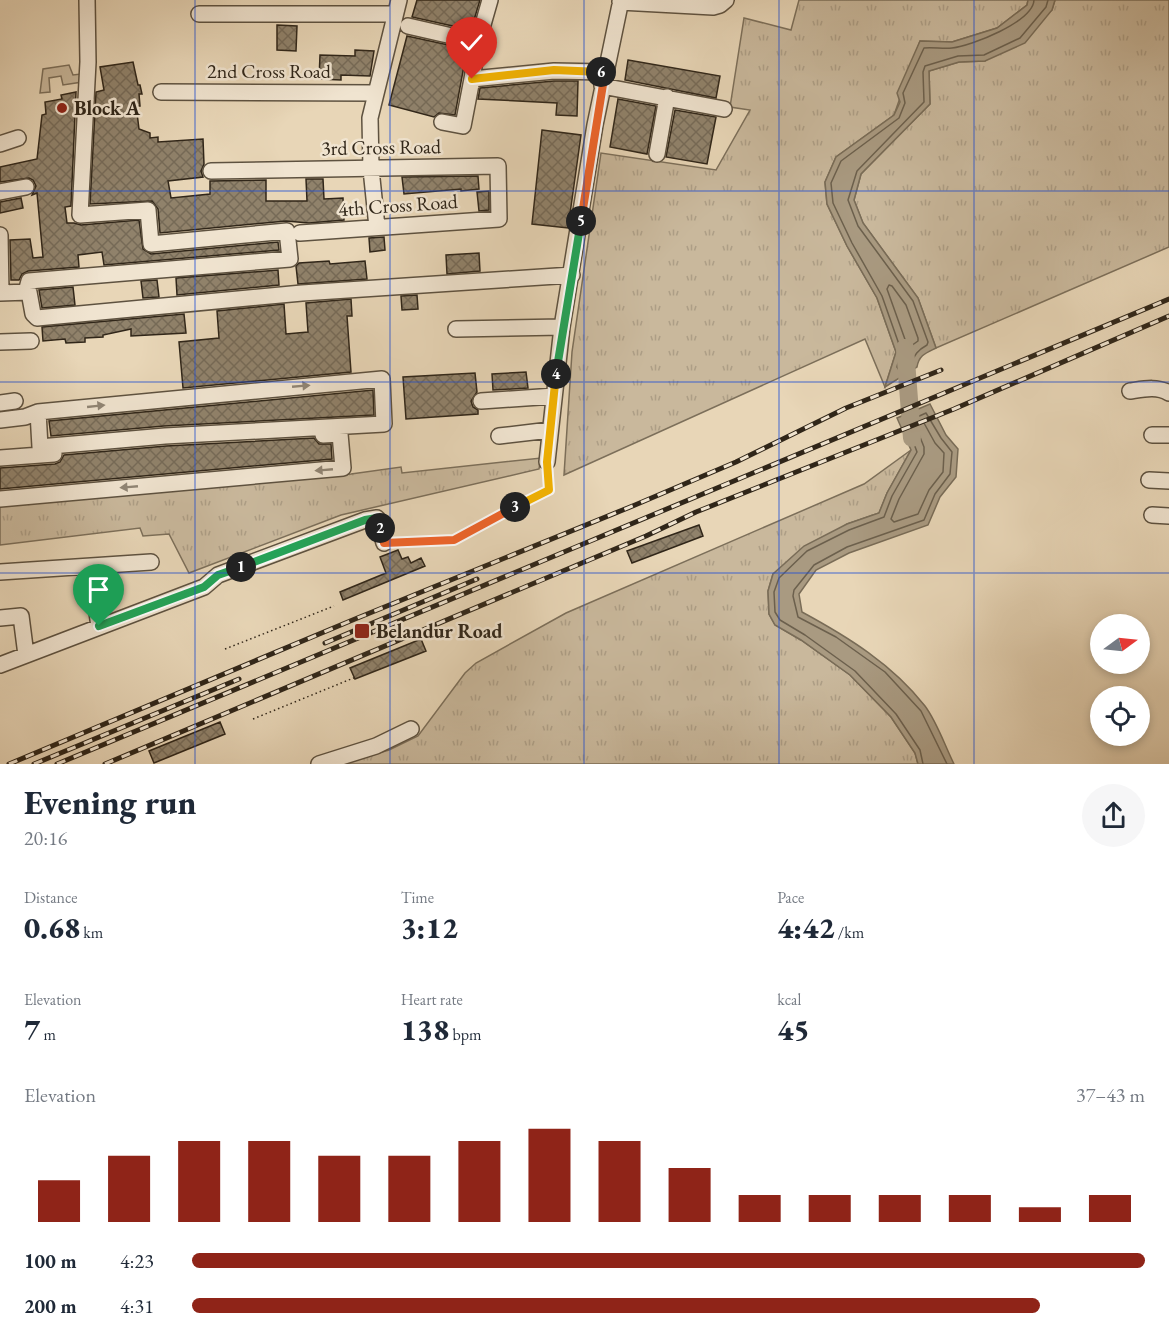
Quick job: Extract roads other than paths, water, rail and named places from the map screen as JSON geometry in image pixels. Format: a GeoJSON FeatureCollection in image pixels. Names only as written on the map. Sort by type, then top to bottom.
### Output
{"type":"FeatureCollection","features":[{"type":"Feature","properties":{"kind":"street"},"geometry":{"type":"LineString","coordinates":[[87,0],[88,62],[80,215],[148,210],[151,244],[157,270]]}},
{"type":"Feature","properties":{"kind":"street"},"geometry":{"type":"LineString","coordinates":[[442,122],[463,126],[478,42],[490,0]]}},
{"type":"Feature","properties":{"kind":"street"},"geometry":{"type":"LineString","coordinates":[[547,462],[562,327],[604,79],[621,1],[714,7],[726,0]]}},
{"type":"Feature","properties":{"kind":"street"},"geometry":{"type":"LineString","coordinates":[[199,14],[397,7],[370,118],[371,169],[377,227]]}},
{"type":"Feature","properties":{"kind":"street"},"geometry":{"type":"LineString","coordinates":[[408,26],[478,42]]}},
{"type":"Feature","properties":{"kind":"street"},"geometry":{"type":"LineString","coordinates":[[472,79],[554,70],[604,79],[667,97],[724,109]]}},
{"type":"Feature","properties":{"kind":"street","name":"2nd Cross Road"},"geometry":{"type":"LineString","coordinates":[[161,92],[376,93]]}},
{"type":"Feature","properties":{"kind":"street"},"geometry":{"type":"LineString","coordinates":[[657,154],[667,97]]}},
{"type":"Feature","properties":{"kind":"street"},"geometry":{"type":"LineString","coordinates":[[0,144],[18,138]]}},
{"type":"Feature","properties":{"kind":"street","name":"3rd Cross Road"},"geometry":{"type":"LineString","coordinates":[[211,171],[498,166],[499,219]]}},
{"type":"Feature","properties":{"kind":"street"},"geometry":{"type":"LineString","coordinates":[[0,192],[26,187]]}},
{"type":"Feature","properties":{"kind":"street","name":"4th Cross Road"},"geometry":{"type":"LineString","coordinates":[[300,233],[499,219]]}},
{"type":"Feature","properties":{"kind":"street"},"geometry":{"type":"LineString","coordinates":[[26,292],[29,281],[290,259],[286,231],[151,244]]}},
{"type":"Feature","properties":{"kind":"street"},"geometry":{"type":"LineString","coordinates":[[0,235],[1,292],[29,292],[33,314],[37,318],[302,293],[572,275]]}},
{"type":"Feature","properties":{"kind":"street"},"geometry":{"type":"LineString","coordinates":[[456,329],[562,327]]}},
{"type":"Feature","properties":{"kind":"street"},"geometry":{"type":"LineString","coordinates":[[0,342],[31,340]]}},
{"type":"Feature","properties":{"kind":"street"},"geometry":{"type":"LineString","coordinates":[[0,420],[25,417],[38,412],[382,379],[384,424],[165,436],[40,447],[38,412]]}},
{"type":"Feature","properties":{"kind":"street"},"geometry":{"type":"LineString","coordinates":[[1130,391],[1148,388],[1162,389],[1169,393]]}},
{"type":"Feature","properties":{"kind":"street"},"geometry":{"type":"LineString","coordinates":[[481,401],[554,396]]}},
{"type":"Feature","properties":{"kind":"street"},"geometry":{"type":"LineString","coordinates":[[499,436],[550,430]]}},
{"type":"Feature","properties":{"kind":"street"},"geometry":{"type":"LineString","coordinates":[[0,458],[340,434],[343,468],[0,499]]}},
{"type":"Feature","properties":{"kind":"street"},"geometry":{"type":"LineString","coordinates":[[1152,435],[1169,435]]}},
{"type":"Feature","properties":{"kind":"street"},"geometry":{"type":"LineString","coordinates":[[1149,480],[1169,481]]}},
{"type":"Feature","properties":{"kind":"street"},"geometry":{"type":"LineString","coordinates":[[1152,515],[1169,516]]}},
{"type":"Feature","properties":{"kind":"street"},"geometry":{"type":"LineString","coordinates":[[0,665],[204,587],[218,575],[365,520],[377,518],[384,543]]}},
{"type":"Feature","properties":{"kind":"street"},"geometry":{"type":"LineString","coordinates":[[0,572],[151,562]]}},
{"type":"Feature","properties":{"kind":"street"},"geometry":{"type":"LineString","coordinates":[[90,567],[99,626]]}},
{"type":"Feature","properties":{"kind":"street"},"geometry":{"type":"LineString","coordinates":[[0,618],[21,616],[26,655]]}},
{"type":"Feature","properties":{"kind":"street"},"geometry":{"type":"LineString","coordinates":[[319,764],[376,746],[411,729]]}},
{"type":"Feature","properties":{"kind":"water"},"geometry":{"type":"Polygon","coordinates":[[[1028,0],[1055,0],[1052,10],[1025,43],[985,61],[959,62],[929,71],[930,104],[861,174],[854,200],[863,223],[918,298],[936,348],[921,357],[917,367],[885,387],[896,352],[877,298],[847,246],[827,204],[825,182],[836,157],[894,115],[900,102],[897,93],[920,41],[952,42],[997,28],[1027,5],[1028,0]]]}},
{"type":"Feature","properties":{"kind":"water"},"geometry":{"type":"Polygon","coordinates":[[[930,404],[946,435],[958,449],[956,477],[940,497],[928,525],[849,553],[816,570],[799,594],[802,612],[836,631],[884,664],[912,691],[933,719],[954,764],[918,764],[915,753],[891,717],[850,675],[801,640],[775,625],[769,614],[768,591],[773,574],[804,546],[847,524],[879,513],[887,493],[911,450],[897,418],[930,404]]]}},
{"type":"Feature","properties":{"kind":"waterway"},"geometry":{"type":"LineString","coordinates":[[905,348],[912,438]]}},
{"type":"Feature","properties":{"kind":"railway"},"geometry":{"type":"LineString","coordinates":[[57,764],[1169,299]]}},
{"type":"Feature","properties":{"kind":"railway"},"geometry":{"type":"LineString","coordinates":[[105,764],[646,536],[696,512],[954,409],[1169,316]]}},
{"type":"Feature","properties":{"kind":"railway"},"geometry":{"type":"LineString","coordinates":[[9,764],[635,505],[736,462],[846,408],[941,370]]}},
{"type":"Feature","properties":{"kind":"railway"},"geometry":{"type":"LineString","coordinates":[[325,643],[477,579]]}},
{"type":"Feature","properties":{"kind":"railway"},"geometry":{"type":"LineString","coordinates":[[34,764],[239,679]]}},
{"type":"Feature","properties":{"kind":"place","name":"Block A"},"geometry":{"type":"Point","coordinates":[62,108]}},
{"type":"Feature","properties":{"kind":"place","name":"Belandur Road"},"geometry":{"type":"Point","coordinates":[362,631]}}]}
